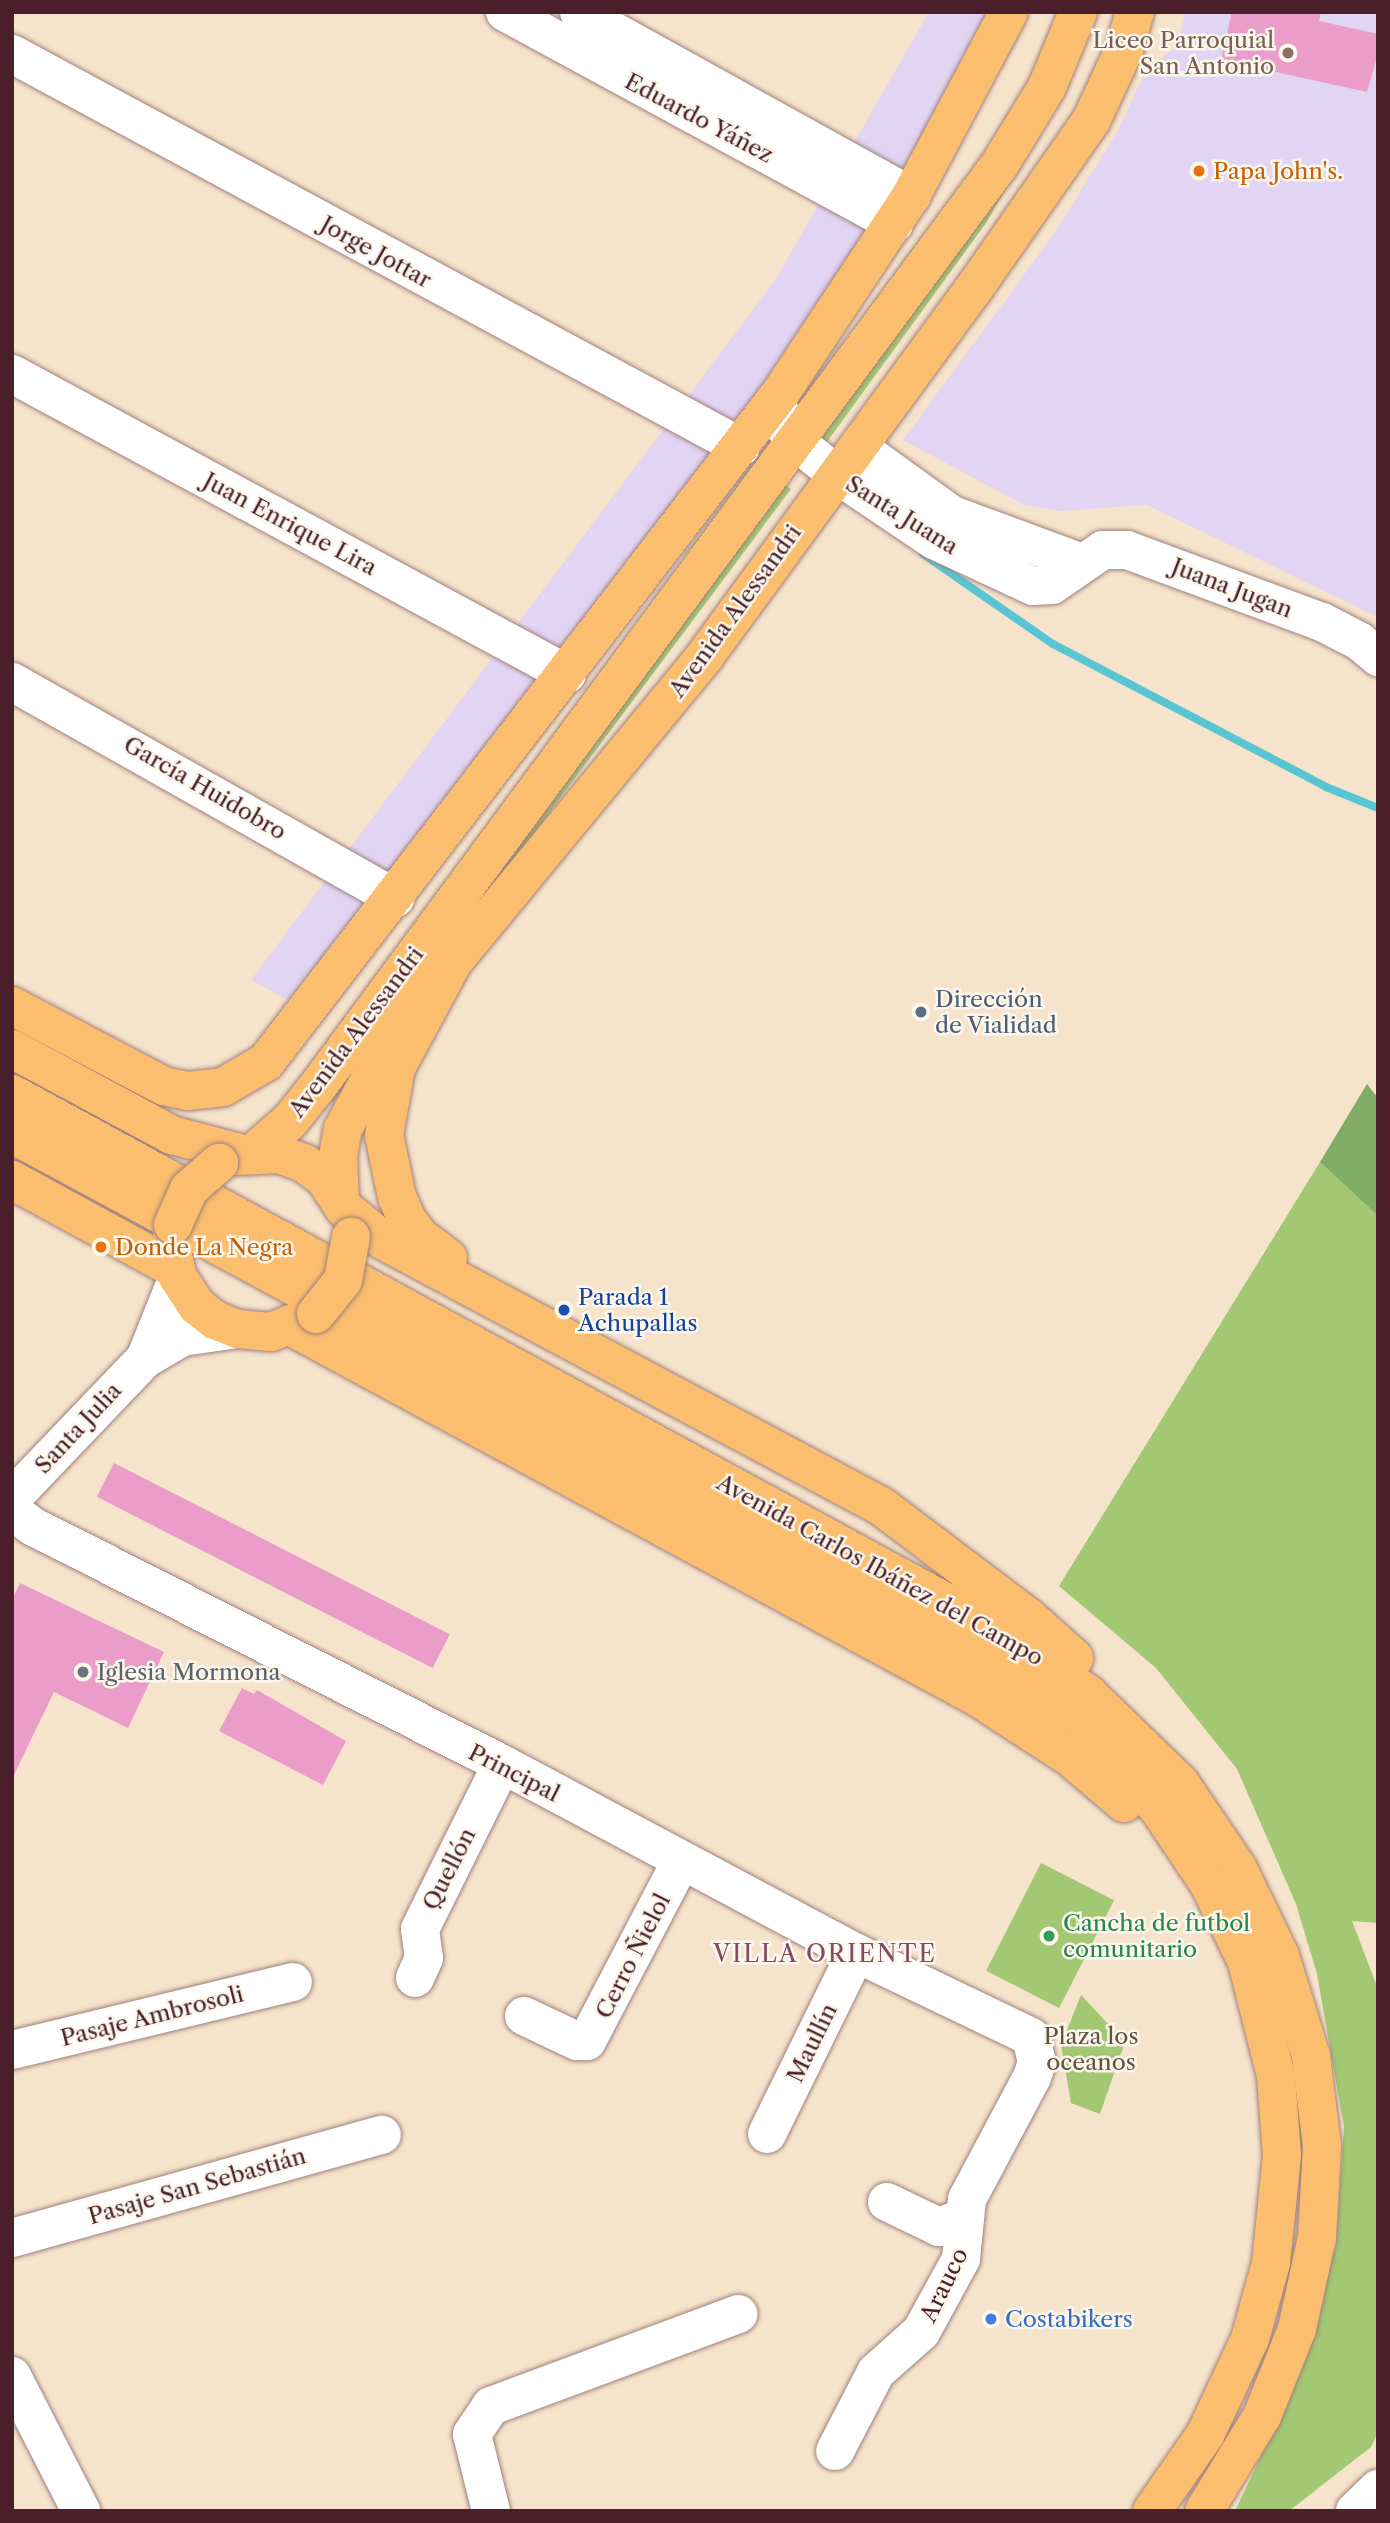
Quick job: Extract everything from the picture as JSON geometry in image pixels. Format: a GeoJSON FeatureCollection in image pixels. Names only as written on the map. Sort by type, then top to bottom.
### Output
{"type":"FeatureCollection","features":[{"type":"Feature","properties":{"kind":"main road","name":"Avenida Alessandri"},"geometry":{"type":"LineString","coordinates":[[238,1157],[290,1121],[318,1086],[1000,164],[1047,87],[1078,12]]}},
{"type":"Feature","properties":{"kind":"main road"},"geometry":{"type":"LineString","coordinates":[[1091,121],[1116,12]]}},
{"type":"Feature","properties":{"kind":"main road","name":"Avenida Alessandri"},"geometry":{"type":"LineString","coordinates":[[345,1216],[338,1156],[356,1099],[453,962],[705,656],[1091,121],[1124,50],[1135,12]]}},
{"type":"Feature","properties":{"kind":"main road"},"geometry":{"type":"LineString","coordinates":[[12,1006],[157,1083],[187,1091],[223,1087],[267,1062],[782,391],[902,210],[1008,20]]}},
{"type":"Feature","properties":{"kind":"main road"},"geometry":{"type":"LineString","coordinates":[[453,962],[396,1068],[385,1110],[389,1162],[397,1197],[420,1237],[514,1309]]}},
{"type":"Feature","properties":{"kind":"main road"},"geometry":{"type":"LineString","coordinates":[[12,1049],[172,1135],[238,1157],[279,1154],[304,1163],[325,1179],[345,1216],[384,1241],[881,1506],[1057,1641],[1151,1751]]}},
{"type":"Feature","properties":{"kind":"main road","name":"Avenida Carlos Ibáñez del Campo"},"geometry":{"type":"LineString","coordinates":[[12,1094],[984,1623],[1054,1668],[1151,1751],[1223,1843],[1280,1956],[1311,2056],[1322,2145],[1317,2237],[1297,2329],[1262,2416],[1204,2511]]}},
{"type":"Feature","properties":{"kind":"main road","name":"Avenida Carlos Ibáñez del Campo"},"geometry":{"type":"LineString","coordinates":[[12,1134],[997,1669],[1063,1715],[1115,1761],[1174,1829],[1209,1884],[1247,1962],[1267,2029],[1281,2123],[1281,2198],[1272,2263],[1237,2372],[1188,2464],[1152,2511]]}},
{"type":"Feature","properties":{"kind":"main road"},"geometry":{"type":"LineString","coordinates":[[238,1157],[189,1189],[173,1225],[177,1273],[197,1306],[237,1329],[271,1332],[304,1320],[343,1280],[345,1216]]}},
{"type":"Feature","properties":{"kind":"main road"},"geometry":{"type":"LineString","coordinates":[[12,1180],[177,1273]]}},
{"type":"Feature","properties":{"kind":"main road"},"geometry":{"type":"LineString","coordinates":[[304,1320],[1026,1726],[1114,1793],[1209,1884]]}},
{"type":"Feature","properties":{"kind":"street","name":"Eduardo Yáñez"},"geometry":{"type":"LineString","coordinates":[[505,12],[902,210]]}},
{"type":"Feature","properties":{"kind":"street","name":"Eduardo Yáñez"},"geometry":{"type":"LineString","coordinates":[[579,12],[902,210]]}},
{"type":"Feature","properties":{"kind":"street","name":"Jorge Jottar"},"geometry":{"type":"LineString","coordinates":[[12,54],[741,447]]}},
{"type":"Feature","properties":{"kind":"street","name":"Juan Enrique Lira"},"geometry":{"type":"LineString","coordinates":[[12,374],[567,674]]}},
{"type":"Feature","properties":{"kind":"street"},"geometry":{"type":"LineString","coordinates":[[782,391],[781,422],[794,440],[847,461]]}},
{"type":"Feature","properties":{"kind":"street","name":"Santa Juana"},"geometry":{"type":"LineString","coordinates":[[847,461],[934,540],[1033,586],[1052,585],[1080,562]]}},
{"type":"Feature","properties":{"kind":"street","name":"Juana Jugan"},"geometry":{"type":"LineString","coordinates":[[1080,562],[1103,550],[1127,550],[1322,622],[1378,657]]}},
{"type":"Feature","properties":{"kind":"street","name":"García Huidobro"},"geometry":{"type":"LineString","coordinates":[[12,682],[395,898]]}},
{"type":"Feature","properties":{"kind":"street","name":"Santa Julia"},"geometry":{"type":"LineString","coordinates":[[145,1359],[177,1273]]}},
{"type":"Feature","properties":{"kind":"street","name":"Santa Julia"},"geometry":{"type":"LineString","coordinates":[[12,1498],[145,1359],[182,1337],[237,1329]]}},
{"type":"Feature","properties":{"kind":"street","name":"Principal"},"geometry":{"type":"LineString","coordinates":[[12,1511],[32,1526],[502,1765],[856,1953],[1019,2029]]}},
{"type":"Feature","properties":{"kind":"street","name":"Quellón"},"geometry":{"type":"LineString","coordinates":[[415,1978],[424,1958],[420,1928],[502,1765]]}},
{"type":"Feature","properties":{"kind":"street","name":"Cerro Ñielol"},"geometry":{"type":"LineString","coordinates":[[524,2016],[576,2041],[587,2041],[597,2028],[681,1861]]}},
{"type":"Feature","properties":{"kind":"street","name":"Maullín"},"geometry":{"type":"LineString","coordinates":[[767,2134],[856,1953]]}},
{"type":"Feature","properties":{"kind":"street","name":"Pasaje Ambrosoli"},"geometry":{"type":"LineString","coordinates":[[12,2050],[293,1982]]}},
{"type":"Feature","properties":{"kind":"street","name":"Arauco"},"geometry":{"type":"LineString","coordinates":[[835,2451],[876,2372],[931,2318],[965,2246],[965,2217],[974,2183],[1032,2077],[1036,2048],[1019,2029]]}},
{"type":"Feature","properties":{"kind":"street","name":"Pasaje San Sebastián"},"geometry":{"type":"LineString","coordinates":[[12,2238],[382,2135]]}},
{"type":"Feature","properties":{"kind":"street"},"geometry":{"type":"LineString","coordinates":[[887,2202],[939,2227],[965,2217]]}},
{"type":"Feature","properties":{"kind":"street"},"geometry":{"type":"LineString","coordinates":[[491,2511],[472,2434],[491,2406],[738,2314]]}},
{"type":"Feature","properties":{"kind":"street"},"geometry":{"type":"LineString","coordinates":[[13,2377],[80,2511]]}},
{"type":"Feature","properties":{"kind":"street"},"geometry":{"type":"LineString","coordinates":[[1355,2511],[1378,2489]]}},
{"type":"Feature","properties":{"kind":"shaded area"},"geometry":{"type":"Polygon","coordinates":[[[929,12],[995,12],[941,112],[785,368],[454,798],[288,1000],[251,980],[774,282],[929,12]]]}},
{"type":"Feature","properties":{"kind":"shaded area"},"geometry":{"type":"Polygon","coordinates":[[[1186,12],[1378,12],[1378,617],[1147,505],[1059,511],[1024,505],[903,440],[1056,231],[1118,130],[1145,72],[1176,47],[1186,12]]]}},
{"type":"Feature","properties":{"kind":"green space"},"geometry":{"type":"Polygon","coordinates":[[[1097,12],[1072,74],[986,223],[824,446],[813,438],[1097,12]]]}},
{"type":"Feature","properties":{"kind":"green space"},"geometry":{"type":"Polygon","coordinates":[[[782,482],[791,489],[333,1102],[326,1100],[782,482]]]}},
{"type":"Feature","properties":{"kind":"green space"},"geometry":{"type":"Polygon","coordinates":[[[1367,1084],[1378,1098],[1378,1216],[1320,1162],[1367,1084]]]}},
{"type":"Feature","properties":{"kind":"green space"},"geometry":{"type":"Polygon","coordinates":[[[1320,1162],[1378,1216],[1378,1923],[1352,1921],[1378,1989],[1378,2432],[1371,2447],[1289,2511],[1235,2511],[1291,2393],[1336,2244],[1344,2127],[1317,1974],[1296,1904],[1237,1769],[1156,1668],[1059,1586],[1320,1162]]]}},
{"type":"Feature","properties":{"kind":"green space","name":"Cancha de futbol comunitario"},"geometry":{"type":"Polygon","coordinates":[[[1041,1863],[1114,1900],[1059,2008],[986,1971],[1041,1863]]]}},
{"type":"Feature","properties":{"kind":"green space","name":"Plaza los oceanos"},"geometry":{"type":"Polygon","coordinates":[[[1081,1995],[1125,2042],[1100,2114],[1071,2103],[1061,2045],[1081,1995]]]}},
{"type":"Feature","properties":{"kind":"building","name":"Liceo Parroquial San Antonio"},"geometry":{"type":"Polygon","coordinates":[[[1232,12],[1321,12],[1319,21],[1378,34],[1378,54],[1367,92],[1221,60],[1232,12]]]}},
{"type":"Feature","properties":{"kind":"building"},"geometry":{"type":"Polygon","coordinates":[[[114,1463],[450,1634],[433,1668],[97,1497],[114,1463]]]}},
{"type":"Feature","properties":{"kind":"building","name":"Iglesia Mormona"},"geometry":{"type":"Polygon","coordinates":[[[20,1583],[164,1652],[128,1728],[54,1692],[12,1779],[12,1600],[20,1583]]]}},
{"type":"Feature","properties":{"kind":"building"},"geometry":{"type":"Polygon","coordinates":[[[242,1688],[254,1694],[257,1690],[346,1741],[323,1785],[219,1731],[242,1688]]]}},
{"type":"Feature","properties":{"kind":"waterway"},"geometry":{"type":"LineString","coordinates":[[923,554],[1053,644],[1326,787],[1378,808]]}},
{"type":"Feature","properties":{"kind":"place","name":"Liceo Parroquial San Antonio"},"geometry":{"type":"Point","coordinates":[1288,53]}},
{"type":"Feature","properties":{"kind":"place","name":"Papa John's."},"geometry":{"type":"Point","coordinates":[1199,171]}},
{"type":"Feature","properties":{"kind":"place","name":"Dirección de Vialidad"},"geometry":{"type":"Point","coordinates":[921,1012]}},
{"type":"Feature","properties":{"kind":"place","name":"Donde La Negra"},"geometry":{"type":"Point","coordinates":[101,1247]}},
{"type":"Feature","properties":{"kind":"place","name":"Parada 1 Achupallas"},"geometry":{"type":"Point","coordinates":[564,1310]}},
{"type":"Feature","properties":{"kind":"place","name":"Iglesia Mormona"},"geometry":{"type":"Point","coordinates":[83,1672]}},
{"type":"Feature","properties":{"kind":"place","name":"Cancha de futbol comunitario"},"geometry":{"type":"Point","coordinates":[1049,1936]}},
{"type":"Feature","properties":{"kind":"place","name":"Costabikers"},"geometry":{"type":"Point","coordinates":[991,2319]}},
{"type":"Feature","properties":{"kind":"district","name":"VILLA ORIENTE"},"geometry":{"type":"Point","coordinates":[825,1954]}}]}
